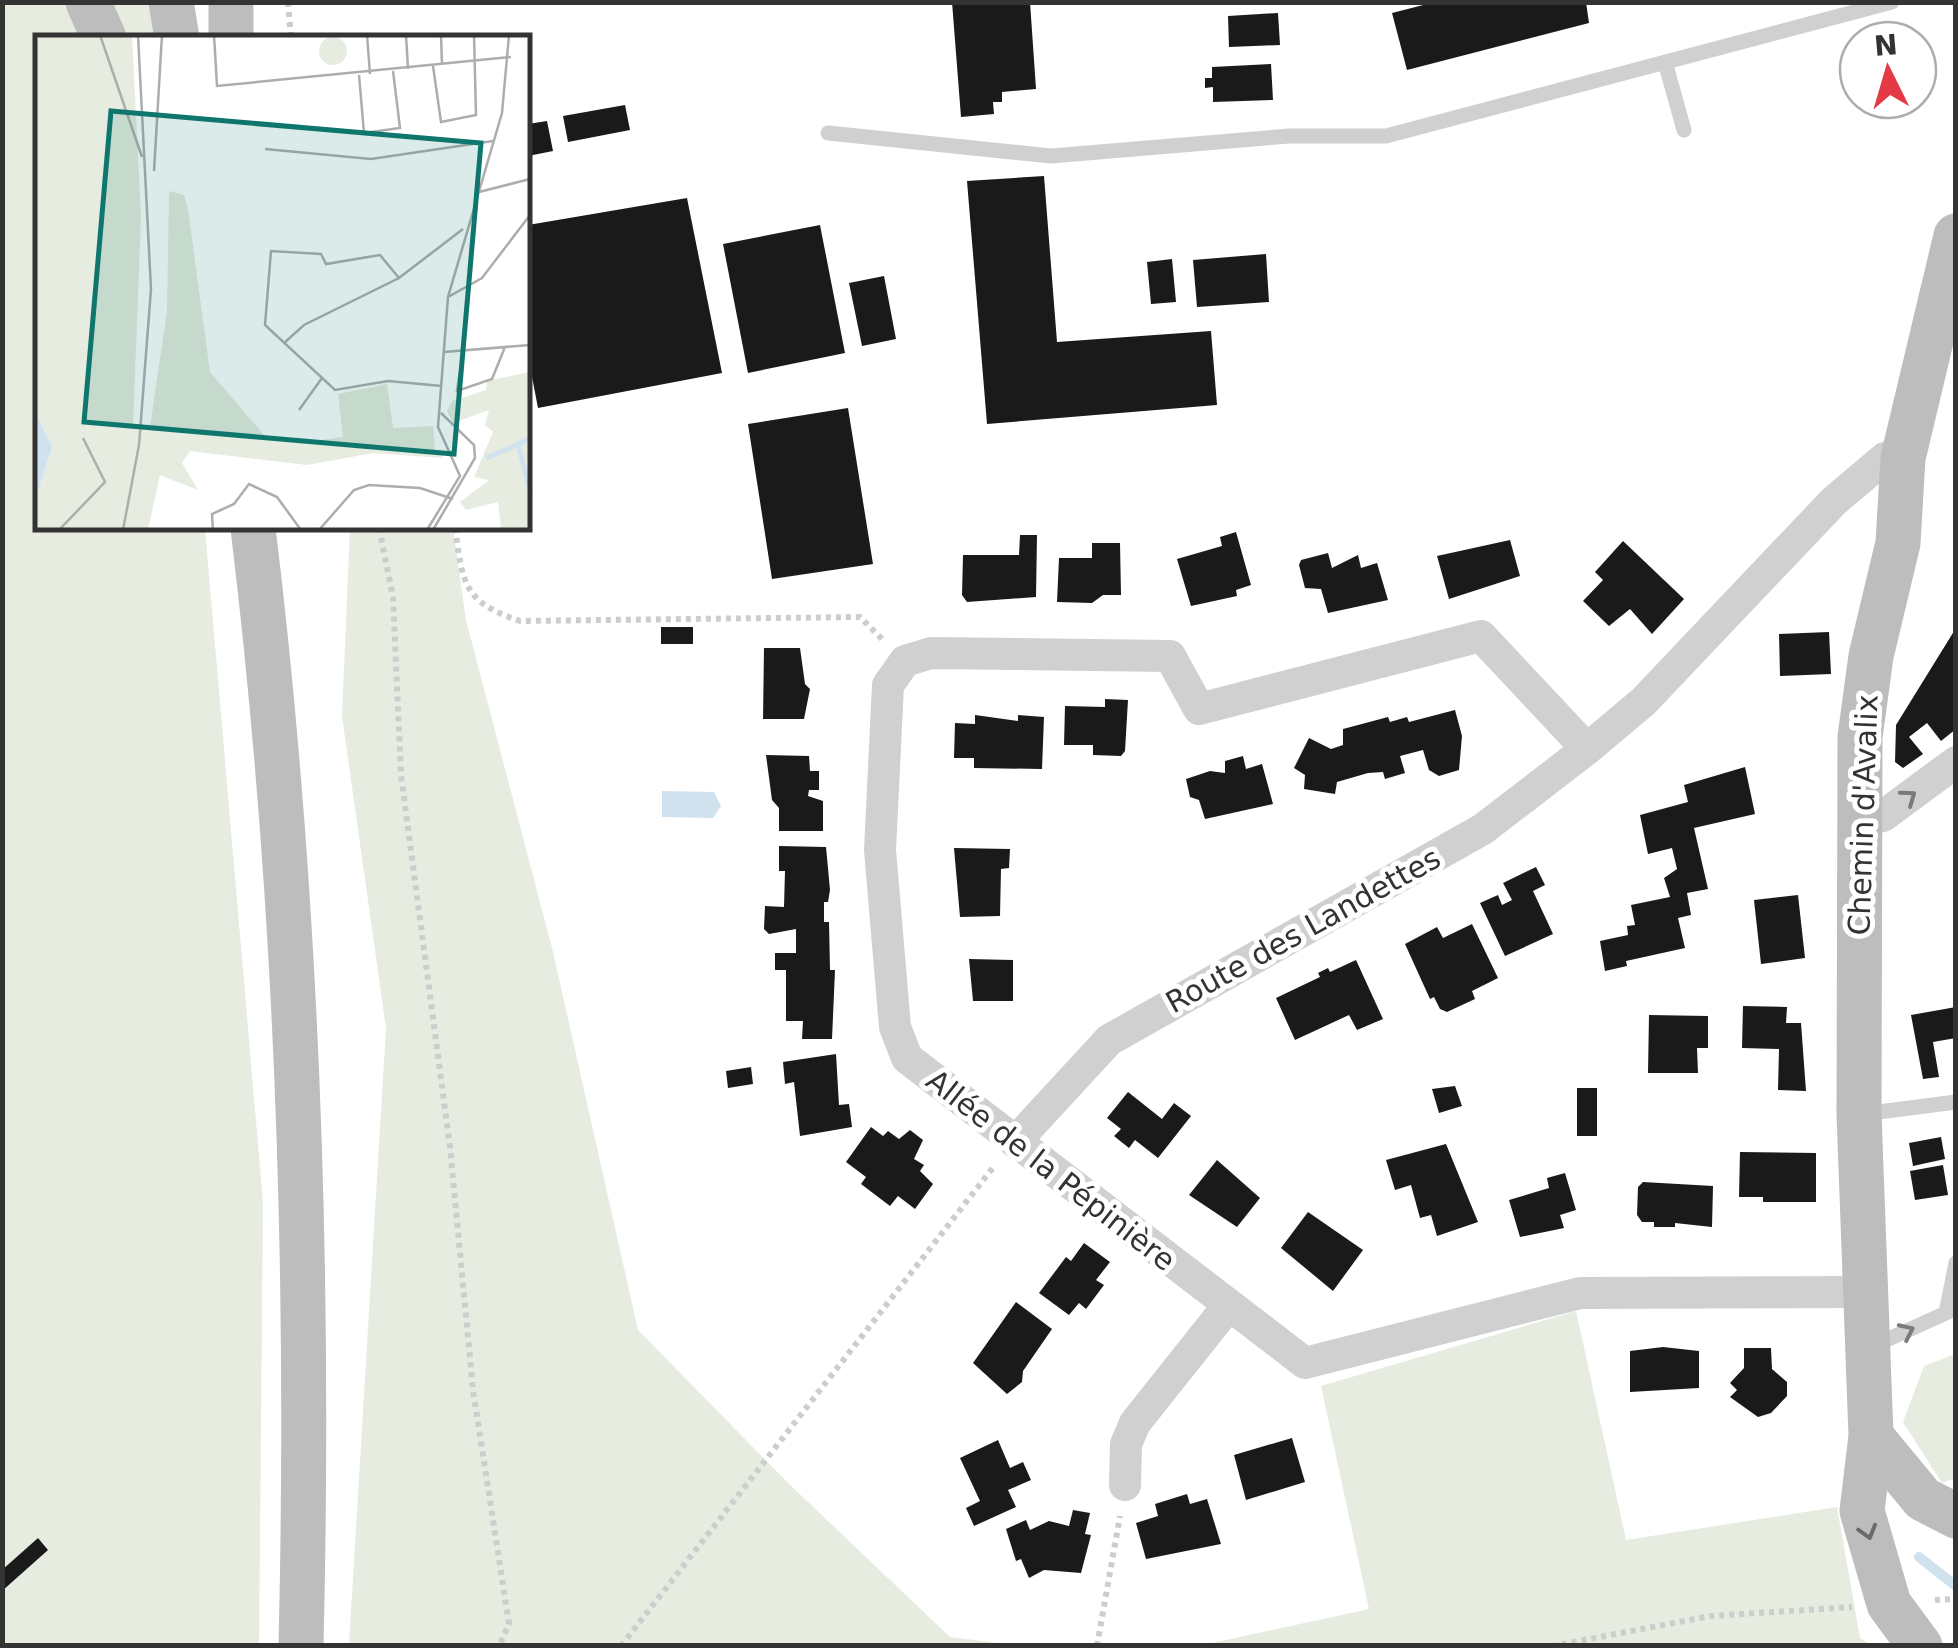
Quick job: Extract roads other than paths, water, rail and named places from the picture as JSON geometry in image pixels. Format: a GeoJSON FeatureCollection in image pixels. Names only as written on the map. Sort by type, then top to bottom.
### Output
{"type":"FeatureCollection","features":[{"type":"Feature","properties":{"kind":"street"},"geometry":{"type":"LineString","coordinates":[[88,2],[103,35]]}},
{"type":"Feature","properties":{"kind":"street"},"geometry":{"type":"LineString","coordinates":[[171,2],[176,35]]}},
{"type":"Feature","properties":{"kind":"street"},"geometry":{"type":"LineString","coordinates":[[231,2],[231,35]]}},
{"type":"Feature","properties":{"kind":"street"},"geometry":{"type":"LineString","coordinates":[[1903,458],[1953,257]]}},
{"type":"Feature","properties":{"kind":"street","name":"Route des Landettes"},"geometry":{"type":"LineString","coordinates":[[1015,1142],[1109,1040],[1483,829],[1587,750],[1644,702],[1834,501],[1886,458],[1903,458]]}},
{"type":"Feature","properties":{"kind":"street","name":"Chemin d'Avalix"},"geometry":{"type":"LineString","coordinates":[[1903,458],[1898,543],[1872,656],[1860,737],[1859,1114],[1870,1436],[1862,1510],[1888,1604],[1920,1646]]}},
{"type":"Feature","properties":{"kind":"street"},"geometry":{"type":"LineString","coordinates":[[253,530],[286,880],[297,1090],[304,1332],[301,1646]]}},
{"type":"Feature","properties":{"kind":"street","name":"Allée de la Pépinière"},"geometry":{"type":"LineString","coordinates":[[1587,750],[1481,636],[1198,710],[1170,656],[931,653],[905,661],[888,685],[880,850],[895,1028],[906,1058],[1305,1364],[1580,1293],[1866,1292]]}},
{"type":"Feature","properties":{"kind":"street"},"geometry":{"type":"LineString","coordinates":[[1858,822],[1882,816],[1956,762]]}},
{"type":"Feature","properties":{"kind":"street"},"geometry":{"type":"LineString","coordinates":[[1125,1485],[1126,1444],[1135,1423],[1228,1306]]}},
{"type":"Feature","properties":{"kind":"street"},"geometry":{"type":"LineString","coordinates":[[1870,1436],[1923,1499],[1956,1516]]}},
{"type":"Feature","properties":{"kind":"lane"},"geometry":{"type":"LineString","coordinates":[[828,133],[883,142],[1051,156],[1289,136],[1386,136],[1892,2]]}},
{"type":"Feature","properties":{"kind":"lane"},"geometry":{"type":"LineString","coordinates":[[1665,62],[1684,130]]}},
{"type":"Feature","properties":{"kind":"lane"},"geometry":{"type":"LineString","coordinates":[[1859,1114],[1956,1102]]}},
{"type":"Feature","properties":{"kind":"lane"},"geometry":{"type":"LineString","coordinates":[[1867,1348],[1951,1310],[1956,1262]]}},
{"type":"Feature","properties":{"kind":"water"},"geometry":{"type":"Polygon","coordinates":[[[662,791],[714,792],[721,806],[713,818],[662,817],[662,791]]]}},
{"type":"Feature","properties":{"kind":"waterway"},"geometry":{"type":"LineString","coordinates":[[1919,1557],[1956,1586]]}}]}
